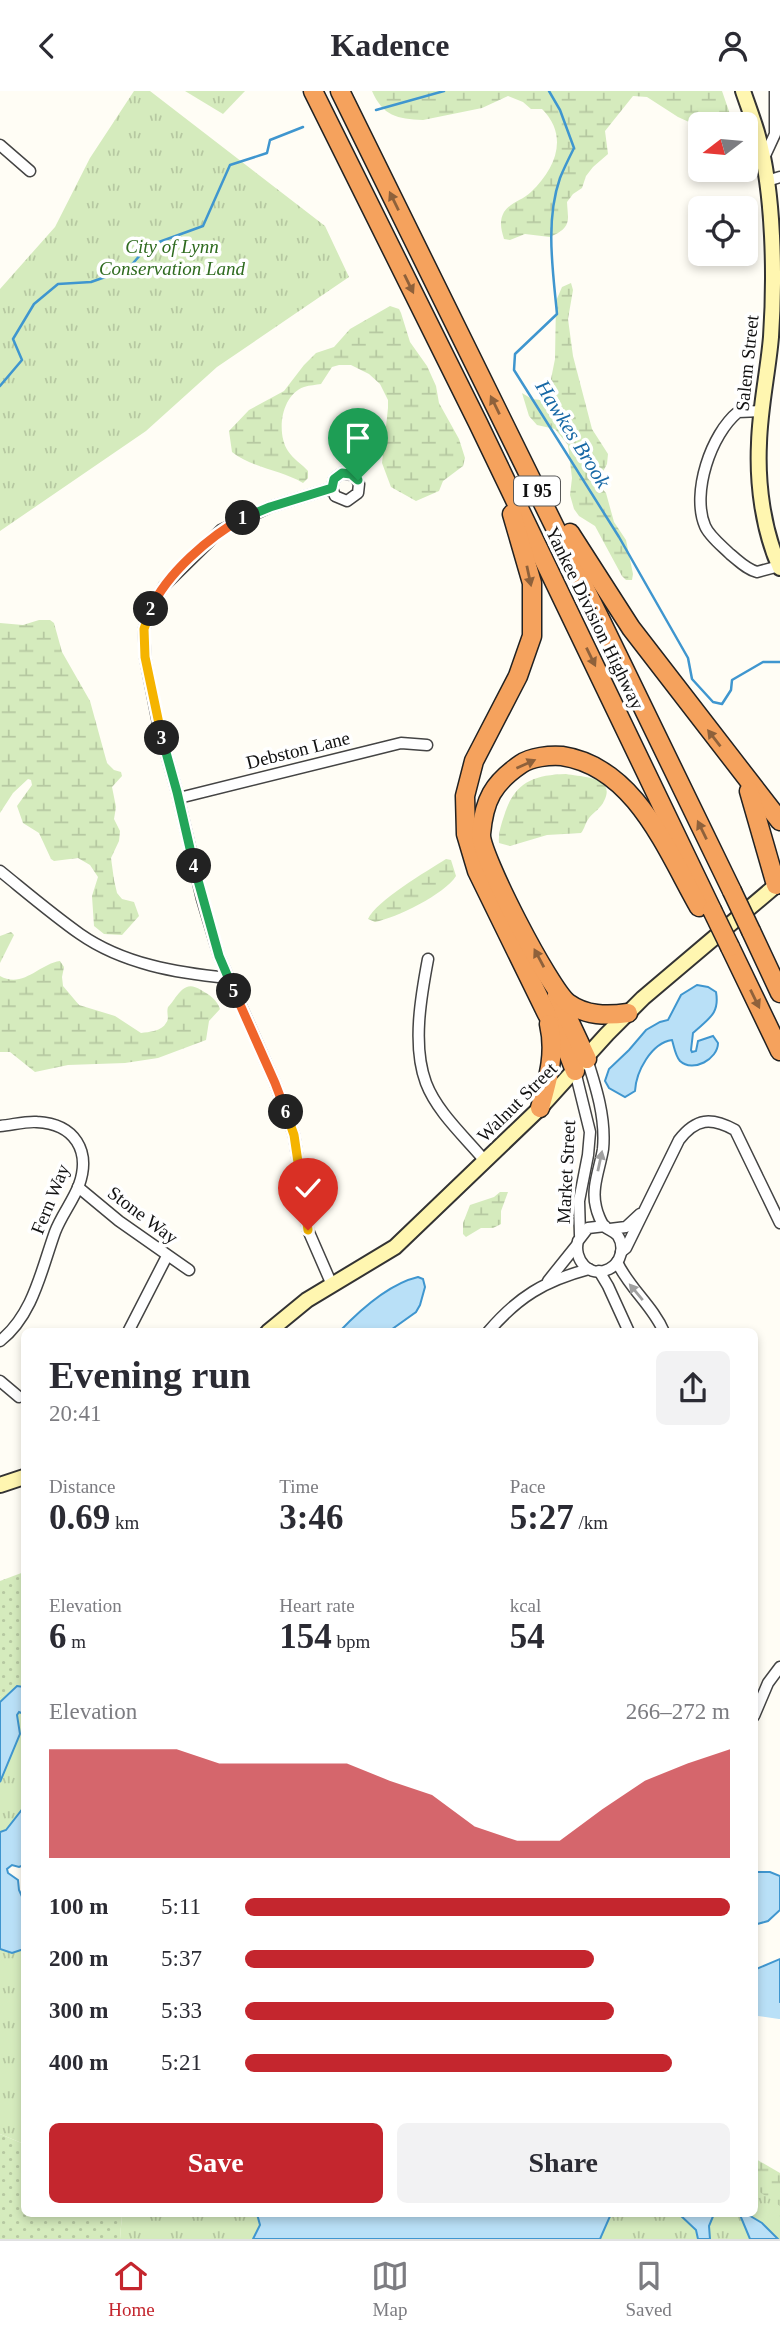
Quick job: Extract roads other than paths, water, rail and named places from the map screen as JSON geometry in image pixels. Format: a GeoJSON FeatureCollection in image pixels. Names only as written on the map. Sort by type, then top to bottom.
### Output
{"type":"FeatureCollection","features":[{"type":"Feature","properties":{"kind":"highway","name":"Yankee Division Highway"},"geometry":{"type":"LineString","coordinates":[[313,91],[497,463],[708,915]]}},
{"type":"Feature","properties":{"kind":"highway","name":"Yankee Division Highway"},"geometry":{"type":"LineString","coordinates":[[340,91],[780,993]]}},
{"type":"Feature","properties":{"kind":"highway"},"geometry":{"type":"LineString","coordinates":[[516,449],[631,628],[780,821]]}},
{"type":"Feature","properties":{"kind":"highway"},"geometry":{"type":"LineString","coordinates":[[497,463],[532,583],[532,636],[518,676],[474,761],[465,796],[466,834],[477,871],[547,1014],[565,1045],[581,1065]]}},
{"type":"Feature","properties":{"kind":"highway"},"geometry":{"type":"LineString","coordinates":[[581,1065],[552,983],[492,871],[481,838],[485,803],[501,778],[525,761],[554,755],[581,759],[609,774],[633,797],[727,941],[780,1051]]}},
{"type":"Feature","properties":{"kind":"highway"},"geometry":{"type":"LineString","coordinates":[[740,770],[752,798],[778,884]]}},
{"type":"Feature","properties":{"kind":"highway"},"geometry":{"type":"LineString","coordinates":[[552,983],[567,1002],[579,1009],[607,1016],[628,1013]]}},
{"type":"Feature","properties":{"kind":"highway"},"geometry":{"type":"LineString","coordinates":[[540,1108],[550,1075],[552,1056],[552,1036],[547,1014]]}},
{"type":"Feature","properties":{"kind":"main road","name":"Salem Street"},"geometry":{"type":"LineString","coordinates":[[743,91],[763,160],[773,179],[771,338],[758,443],[766,524],[780,567]]}},
{"type":"Feature","properties":{"kind":"main road","name":"Walnut Street"},"geometry":{"type":"LineString","coordinates":[[273,1328],[307,1300],[395,1247],[540,1108],[628,1013],[702,946],[778,884]]}},
{"type":"Feature","properties":{"kind":"main road"},"geometry":{"type":"LineString","coordinates":[[0,1485],[21,1478]]}},
{"type":"Feature","properties":{"kind":"street","name":"Salem Street"},"geometry":{"type":"LineString","coordinates":[[763,160],[775,134],[775,91]]}},
{"type":"Feature","properties":{"kind":"street"},"geometry":{"type":"LineString","coordinates":[[0,145],[30,170]]}},
{"type":"Feature","properties":{"kind":"street"},"geometry":{"type":"LineString","coordinates":[[762,411],[738,412],[712,447],[700,489],[700,508],[705,528],[744,567],[757,572],[780,567]]}},
{"type":"Feature","properties":{"kind":"street"},"geometry":{"type":"LineString","coordinates":[[332,488],[270,507],[221,530],[164,586],[152,606],[144,629],[145,657],[159,728],[179,798],[202,899],[219,956],[275,1083],[294,1135],[308,1230],[332,1285]]}},
{"type":"Feature","properties":{"kind":"street","name":"Debston Lane"},"geometry":{"type":"LineString","coordinates":[[179,798],[401,743],[427,745]]}},
{"type":"Feature","properties":{"kind":"street"},"geometry":{"type":"LineString","coordinates":[[0,871],[82,936],[124,957],[183,974],[228,978]]}},
{"type":"Feature","properties":{"kind":"street"},"geometry":{"type":"LineString","coordinates":[[428,959],[423,988],[420,1043],[421,1065],[426,1083],[441,1108],[485,1161]]}},
{"type":"Feature","properties":{"kind":"street","name":"Market Street"},"geometry":{"type":"LineString","coordinates":[[581,1065],[602,1113],[603,1147],[594,1189],[596,1208],[621,1243],[619,1257],[625,1279],[659,1319],[662,1328]]}},
{"type":"Feature","properties":{"kind":"street","name":"Market Street"},"geometry":{"type":"LineString","coordinates":[[581,1065],[590,1132],[579,1201],[580,1235],[576,1246],[578,1258],[594,1270],[608,1286],[627,1328]]}},
{"type":"Feature","properties":{"kind":"street"},"geometry":{"type":"LineString","coordinates":[[492,1328],[521,1298],[545,1284],[594,1270],[609,1269],[626,1248],[680,1140],[688,1129],[701,1121],[722,1123],[735,1130],[780,1223]]}},
{"type":"Feature","properties":{"kind":"street","name":"Fern Way"},"geometry":{"type":"LineString","coordinates":[[0,1126],[38,1122],[63,1128],[81,1146],[84,1163],[78,1187],[60,1219],[28,1308],[15,1329],[0,1341]]}},
{"type":"Feature","properties":{"kind":"street","name":"Stone Way"},"geometry":{"type":"LineString","coordinates":[[78,1187],[119,1221],[189,1270]]}},
{"type":"Feature","properties":{"kind":"street"},"geometry":{"type":"LineString","coordinates":[[608,1228],[632,1224],[647,1206]]}},
{"type":"Feature","properties":{"kind":"street","name":"Market Street"},"geometry":{"type":"LineString","coordinates":[[580,1235],[588,1228],[608,1228]]}},
{"type":"Feature","properties":{"kind":"street"},"geometry":{"type":"LineString","coordinates":[[545,1284],[576,1246]]}},
{"type":"Feature","properties":{"kind":"street"},"geometry":{"type":"LineString","coordinates":[[130,1328],[167,1256]]}},
{"type":"Feature","properties":{"kind":"street"},"geometry":{"type":"LineString","coordinates":[[0,1381],[19,1397]]}},
{"type":"Feature","properties":{"kind":"street"},"geometry":{"type":"LineString","coordinates":[[758,1707],[768,1683],[780,1667]]}},
{"type":"Feature","properties":{"kind":"water"},"geometry":{"type":"Polygon","coordinates":[[[697,985],[716,992],[717,1000],[712,1016],[693,1033],[691,1050],[696,1051],[698,1041],[713,1036],[718,1043],[714,1054],[704,1063],[685,1064],[678,1059],[672,1040],[664,1042],[646,1059],[638,1075],[635,1091],[625,1097],[609,1088],[605,1081],[609,1069],[646,1030],[668,1020],[681,995],[697,985]]]}},
{"type":"Feature","properties":{"kind":"water"},"geometry":{"type":"Polygon","coordinates":[[[418,1277],[423,1279],[425,1287],[416,1312],[394,1328],[343,1328],[385,1292],[418,1277]]]}},
{"type":"Feature","properties":{"kind":"water"},"geometry":{"type":"Polygon","coordinates":[[[17,1686],[21,1687],[21,1713],[17,1715],[20,1734],[0,1782],[0,1702],[17,1686]]]}},
{"type":"Feature","properties":{"kind":"water"},"geometry":{"type":"Polygon","coordinates":[[[21,1811],[21,1866],[12,1865],[7,1869],[8,1873],[18,1880],[21,1894],[21,1950],[12,1953],[0,1949],[0,1832],[6,1830],[21,1811]]]}},
{"type":"Feature","properties":{"kind":"water"},"geometry":{"type":"Polygon","coordinates":[[[758,1872],[770,1872],[780,1876],[780,1910],[768,1921],[758,1924],[758,1872]]]}},
{"type":"Feature","properties":{"kind":"water"},"geometry":{"type":"Polygon","coordinates":[[[780,1959],[780,2007],[758,2004],[758,1968],[780,1959]]]}},
{"type":"Feature","properties":{"kind":"water"},"geometry":{"type":"Polygon","coordinates":[[[258,2217],[610,2217],[600,2239],[253,2239],[260,2225],[258,2217]]]}},
{"type":"Feature","properties":{"kind":"water"},"geometry":{"type":"Polygon","coordinates":[[[682,2217],[713,2217],[709,2226],[710,2239],[698,2239],[696,2230],[682,2217]]]}},
{"type":"Feature","properties":{"kind":"water"},"geometry":{"type":"Polygon","coordinates":[[[741,2217],[752,2217],[778,2239],[750,2239],[741,2217]]]}},
{"type":"Feature","properties":{"kind":"waterway","name":"Hawkes Brook"},"geometry":{"type":"LineString","coordinates":[[376,110],[444,91]]}},
{"type":"Feature","properties":{"kind":"waterway","name":"Hawkes Brook"},"geometry":{"type":"LineString","coordinates":[[549,91],[560,110],[574,148],[555,194],[551,229],[557,314],[515,354],[514,370],[619,537],[688,658],[692,679],[713,702],[722,704],[731,690],[732,680],[763,662],[780,662]]}},
{"type":"Feature","properties":{"kind":"waterway","name":"Hawkes Brook"},"geometry":{"type":"LineString","coordinates":[[0,386],[22,360],[13,339],[34,304],[58,284],[91,282],[128,269],[148,246],[203,226],[230,165],[267,153],[270,140],[303,127]]}},
{"type":"Feature","properties":{"kind":"waterway"},"geometry":{"type":"LineString","coordinates":[[758,2006],[780,2011]]}},
{"type":"Feature","properties":{"kind":"park label","name":"City of Lynn Conservation Land"},"geometry":{"type":"Point","coordinates":[172,257]}}]}
